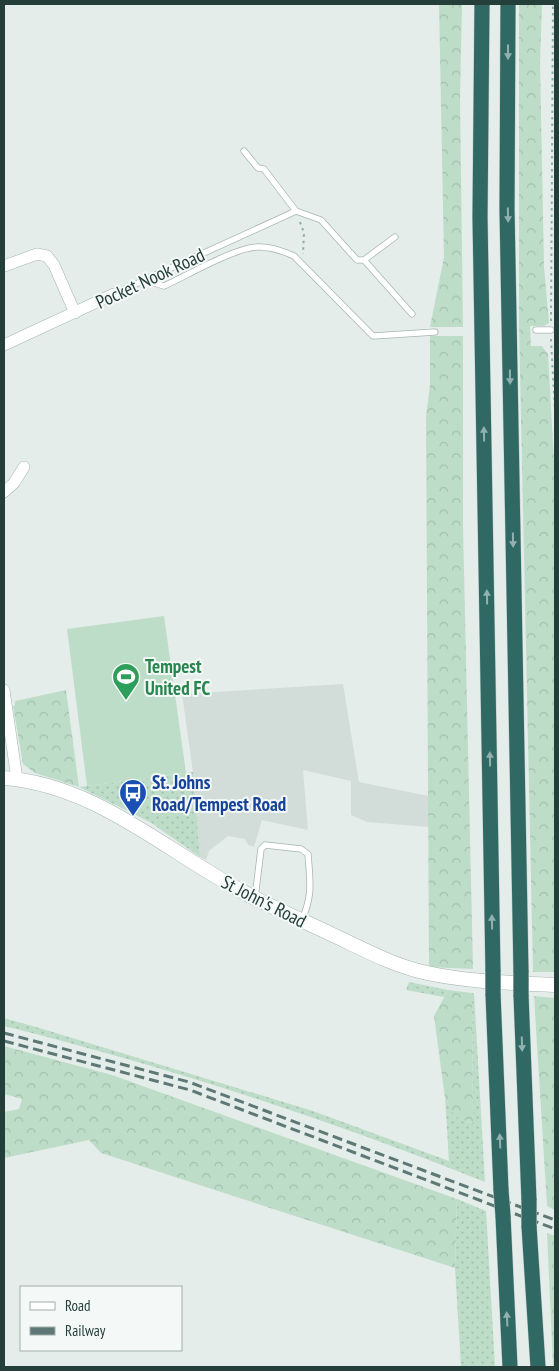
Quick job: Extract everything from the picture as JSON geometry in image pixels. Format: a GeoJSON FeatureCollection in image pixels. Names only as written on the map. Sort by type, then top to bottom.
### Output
{"type":"FeatureCollection","features":[{"type":"Feature","properties":{"kind":"highway"},"geometry":{"type":"LineString","coordinates":[[482,4],[480,217],[493,970],[510,1367]]}},
{"type":"Feature","properties":{"kind":"highway"},"geometry":{"type":"LineString","coordinates":[[508,4],[508,229],[521,996],[529,1226],[538,1367]]}},
{"type":"Feature","properties":{"kind":"street"},"geometry":{"type":"LineString","coordinates":[[4,266],[37,254],[47,256],[54,265],[75,313]]}},
{"type":"Feature","properties":{"kind":"street","name":"Pocket Nook Road"},"geometry":{"type":"LineString","coordinates":[[4,345],[114,294]]}},
{"type":"Feature","properties":{"kind":"street"},"geometry":{"type":"LineString","coordinates":[[4,492],[14,484],[24,466]]}},
{"type":"Feature","properties":{"kind":"street"},"geometry":{"type":"LineString","coordinates":[[4,690],[10,778]]}},
{"type":"Feature","properties":{"kind":"street","name":"St John's Road"},"geometry":{"type":"LineString","coordinates":[[10,778],[66,793],[109,811],[255,898],[387,960],[425,973],[452,978],[555,985]]}},
{"type":"Feature","properties":{"kind":"lane"},"geometry":{"type":"LineString","coordinates":[[244,151],[258,168],[264,169],[296,211],[321,220],[357,260],[364,260],[395,237]]}},
{"type":"Feature","properties":{"kind":"lane","name":"Pocket Nook Road"},"geometry":{"type":"LineString","coordinates":[[114,294],[296,211]]}},
{"type":"Feature","properties":{"kind":"lane"},"geometry":{"type":"LineString","coordinates":[[144,280],[164,286],[240,251],[257,247],[278,249],[294,256],[373,336],[435,332]]}},
{"type":"Feature","properties":{"kind":"lane"},"geometry":{"type":"LineString","coordinates":[[364,260],[412,314]]}},
{"type":"Feature","properties":{"kind":"lane"},"geometry":{"type":"LineString","coordinates":[[536,330],[551,330]]}},
{"type":"Feature","properties":{"kind":"lane"},"geometry":{"type":"LineString","coordinates":[[255,898],[261,849],[265,845],[301,849],[308,854],[311,891],[310,904],[302,920]]}},
{"type":"Feature","properties":{"kind":"path"},"geometry":{"type":"LineString","coordinates":[[553,4],[551,330],[555,412]]}},
{"type":"Feature","properties":{"kind":"path"},"geometry":{"type":"LineString","coordinates":[[296,211],[304,233],[302,264]]}},
{"type":"Feature","properties":{"kind":"shaded area"},"geometry":{"type":"Polygon","coordinates":[[[343,684],[359,782],[429,796],[429,827],[367,822],[351,815],[351,781],[303,770],[308,830],[262,820],[254,847],[248,845],[245,839],[228,836],[209,851],[206,860],[200,857],[193,772],[182,694],[343,684]]]}},
{"type":"Feature","properties":{"kind":"green space"},"geometry":{"type":"Polygon","coordinates":[[[439,4],[462,4],[460,98],[463,327],[430,327],[444,257],[439,4]]]}},
{"type":"Feature","properties":{"kind":"green space"},"geometry":{"type":"Polygon","coordinates":[[[519,4],[542,4],[540,62],[544,266],[549,323],[544,326],[530,326],[531,346],[542,346],[548,354],[555,478],[555,972],[533,972],[519,326],[519,4]]]}},
{"type":"Feature","properties":{"kind":"green space"},"geometry":{"type":"Polygon","coordinates":[[[430,336],[463,336],[463,526],[473,969],[429,967],[426,417],[430,385],[430,336]]]}},
{"type":"Feature","properties":{"kind":"green space","name":"Tempest United FC"},"geometry":{"type":"Polygon","coordinates":[[[164,616],[186,773],[87,786],[67,629],[164,616]]]}},
{"type":"Feature","properties":{"kind":"green space"},"geometry":{"type":"Polygon","coordinates":[[[66,690],[79,787],[35,773],[23,764],[13,706],[15,701],[66,690]]]}},
{"type":"Feature","properties":{"kind":"green space"},"geometry":{"type":"Polygon","coordinates":[[[193,772],[200,857],[150,822],[79,787],[193,772]]]}},
{"type":"Feature","properties":{"kind":"green space"},"geometry":{"type":"Polygon","coordinates":[[[409,982],[448,990],[444,997],[406,990],[409,982]]]}},
{"type":"Feature","properties":{"kind":"green space"},"geometry":{"type":"Polygon","coordinates":[[[448,990],[472,993],[473,1123],[459,1119],[453,1114],[445,1098],[434,1016],[448,990]]]}},
{"type":"Feature","properties":{"kind":"green space"},"geometry":{"type":"Polygon","coordinates":[[[472,993],[474,993],[485,1182],[367,1137],[247,1096],[126,1059],[4,1026],[4,1018],[313,1111],[449,1161],[445,1098],[456,1115],[463,1120],[473,1123],[472,993]]]}},
{"type":"Feature","properties":{"kind":"green space"},"geometry":{"type":"Polygon","coordinates":[[[534,996],[555,998],[555,1210],[547,1206],[534,996]]]}},
{"type":"Feature","properties":{"kind":"green space"},"geometry":{"type":"Polygon","coordinates":[[[4,1046],[112,1075],[457,1199],[455,1268],[101,1153],[89,1140],[4,1158],[4,1112],[19,1109],[22,1099],[4,1094],[4,1046]]]}},
{"type":"Feature","properties":{"kind":"green space"},"geometry":{"type":"Polygon","coordinates":[[[457,1199],[486,1211],[495,1367],[461,1367],[455,1268],[457,1199]]]}},
{"type":"Feature","properties":{"kind":"green space"},"geometry":{"type":"Polygon","coordinates":[[[547,1233],[555,1236],[555,1367],[553,1367],[547,1233]]]}},
{"type":"Feature","properties":{"kind":"railway"},"geometry":{"type":"LineString","coordinates":[[4,1033],[189,1082],[555,1220]]}},
{"type":"Feature","properties":{"kind":"railway"},"geometry":{"type":"LineString","coordinates":[[4,1041],[190,1090],[555,1229]]}},
{"type":"Feature","properties":{"kind":"place","name":"Tempest United FC"},"geometry":{"type":"Point","coordinates":[126,701]}},
{"type":"Feature","properties":{"kind":"place","name":"St. Johns Road/Tempest Road"},"geometry":{"type":"Point","coordinates":[133,817]}}]}
